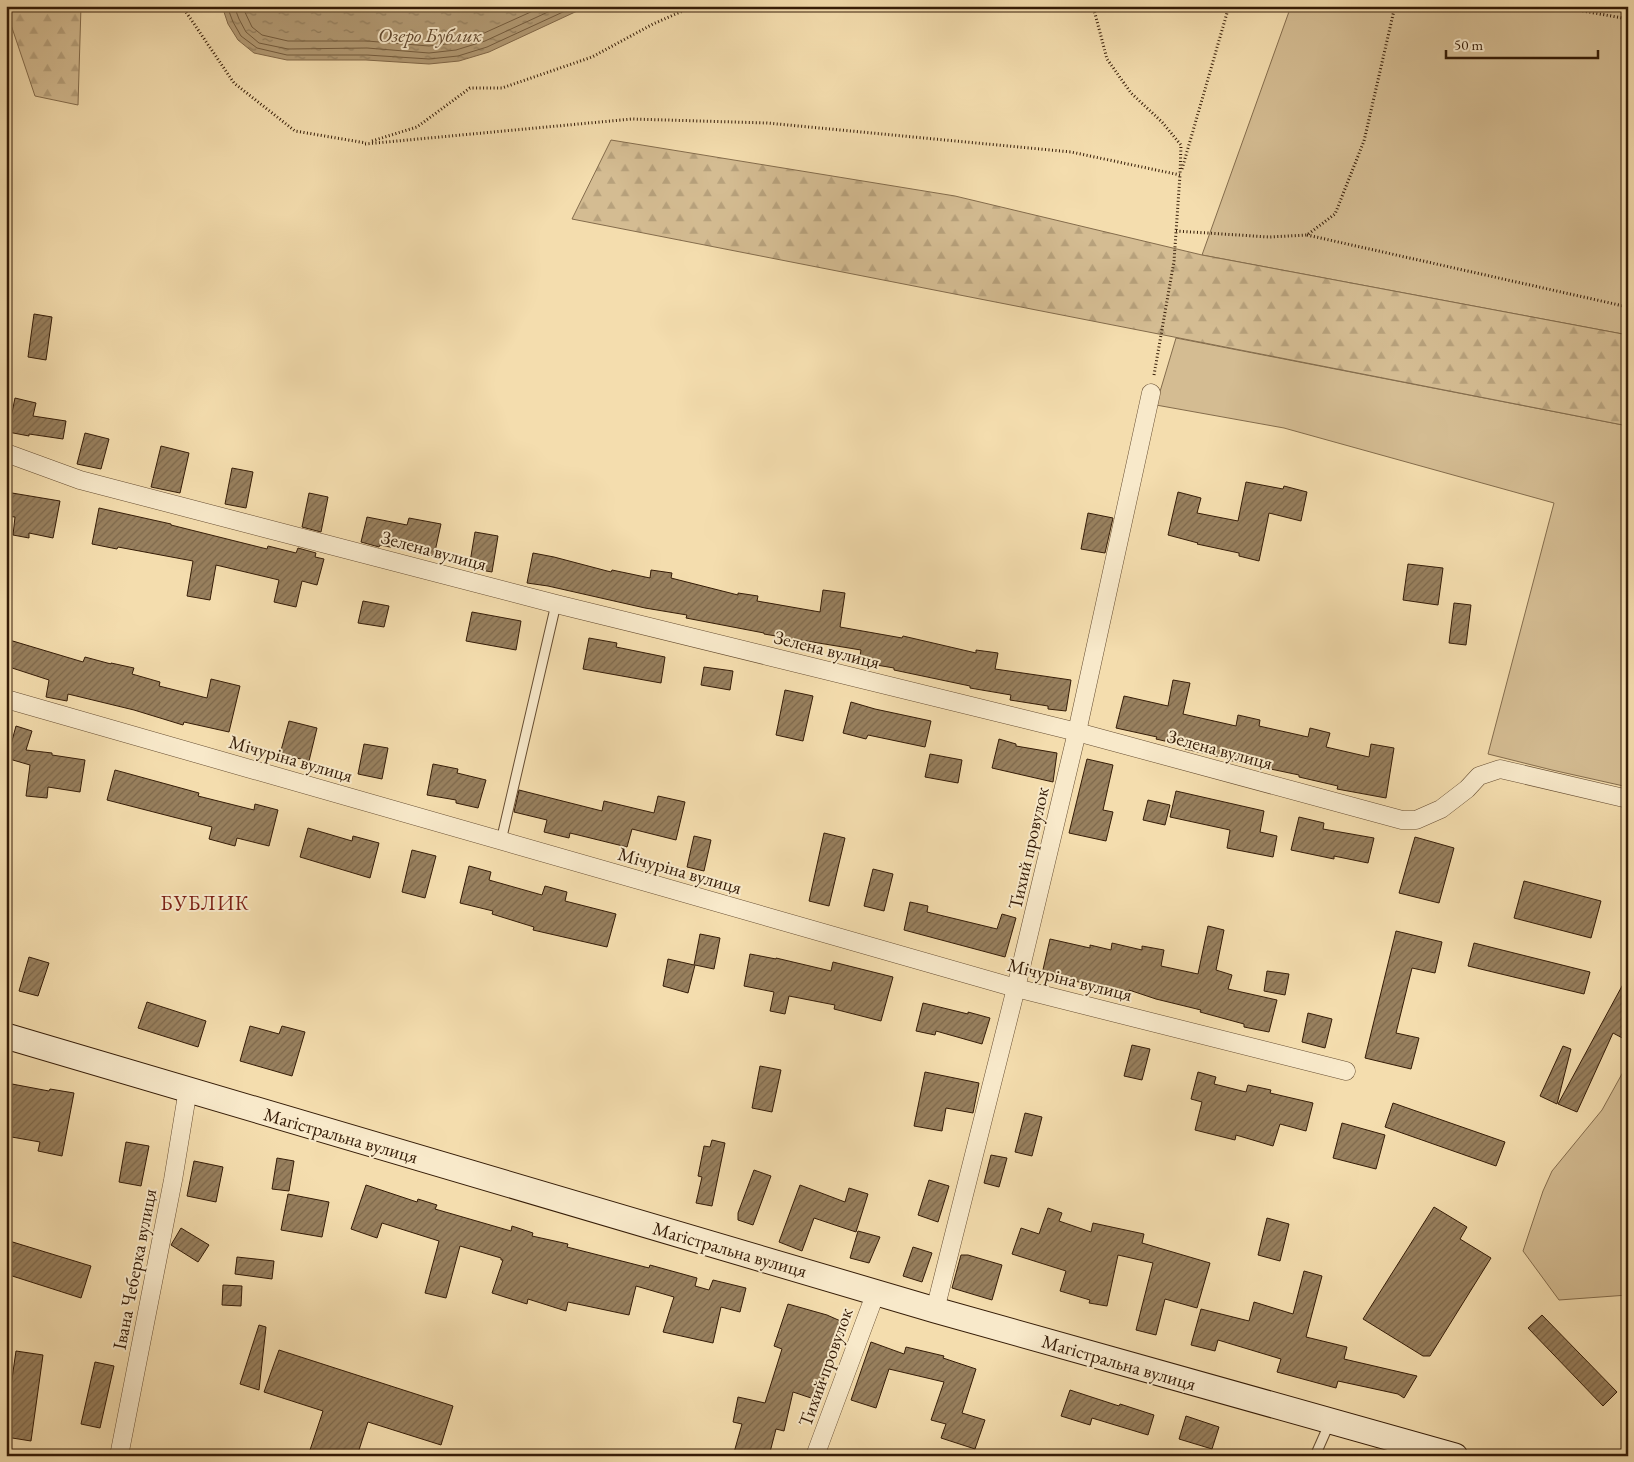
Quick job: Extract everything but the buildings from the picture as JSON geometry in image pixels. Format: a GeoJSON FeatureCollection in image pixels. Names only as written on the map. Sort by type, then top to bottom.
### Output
{"type":"FeatureCollection","features":[{"type":"Feature","properties":{"kind":"main road","name":"Магістральна вулиця"},"geometry":{"type":"LineString","coordinates":[[6,1036],[935,1310],[1455,1456]]}},
{"type":"Feature","properties":{"kind":"street","name":"Тихий провулок"},"geometry":{"type":"LineString","coordinates":[[935,1310],[1016,988],[1077,732],[1151,393]]}},
{"type":"Feature","properties":{"kind":"street","name":"Зелена вулиця"},"geometry":{"type":"LineString","coordinates":[[6,453],[80,480],[556,604],[1077,732],[1402,820],[1416,820],[1441,809],[1467,789],[1479,776],[1500,770],[1628,799]]}},
{"type":"Feature","properties":{"kind":"street","name":"Мічуріна вулиця"},"geometry":{"type":"LineString","coordinates":[[6,699],[1016,988],[1346,1071]]}},
{"type":"Feature","properties":{"kind":"street","name":"Івана Чеберка вулиця"},"geometry":{"type":"LineString","coordinates":[[119,1456],[173,1180],[188,1089]]}},
{"type":"Feature","properties":{"kind":"street","name":"Тихий провулок"},"geometry":{"type":"LineString","coordinates":[[816,1456],[876,1292]]}},
{"type":"Feature","properties":{"kind":"lane"},"geometry":{"type":"LineString","coordinates":[[501,841],[556,604]]}},
{"type":"Feature","properties":{"kind":"lane"},"geometry":{"type":"LineString","coordinates":[[1315,1456],[1330,1422]]}},
{"type":"Feature","properties":{"kind":"path"},"geometry":{"type":"LineString","coordinates":[[184,6],[184,10],[234,83],[295,131],[365,144],[632,119],[767,123],[1071,152],[1180,175]]}},
{"type":"Feature","properties":{"kind":"path"},"geometry":{"type":"LineString","coordinates":[[365,144],[417,127],[470,88],[502,88],[592,57],[653,24],[694,6]]}},
{"type":"Feature","properties":{"kind":"path"},"geometry":{"type":"LineString","coordinates":[[1093,6],[1107,59],[1131,93],[1162,122],[1181,145],[1174,261],[1151,393]]}},
{"type":"Feature","properties":{"kind":"path"},"geometry":{"type":"LineString","coordinates":[[1180,175],[1229,6]]}},
{"type":"Feature","properties":{"kind":"path"},"geometry":{"type":"LineString","coordinates":[[1307,235],[1335,214],[1364,141],[1395,6]]}},
{"type":"Feature","properties":{"kind":"path"},"geometry":{"type":"LineString","coordinates":[[1556,6],[1628,19]]}},
{"type":"Feature","properties":{"kind":"path"},"geometry":{"type":"LineString","coordinates":[[1176,231],[1269,237],[1307,235],[1628,307]]}},
{"type":"Feature","properties":{"kind":"green space"},"geometry":{"type":"Polygon","coordinates":[[[6,6],[81,6],[78,105],[35,96],[6,6]]]}},
{"type":"Feature","properties":{"kind":"green space"},"geometry":{"type":"Polygon","coordinates":[[[1291,6],[1628,6],[1628,335],[1202,255],[1291,6]]]}},
{"type":"Feature","properties":{"kind":"green space"},"geometry":{"type":"Polygon","coordinates":[[[611,140],[955,196],[1202,255],[1628,335],[1628,426],[572,219],[611,140]]]}},
{"type":"Feature","properties":{"kind":"green space"},"geometry":{"type":"Polygon","coordinates":[[[1176,338],[1628,426],[1628,787],[1488,754],[1554,503],[1284,428],[1156,405],[1176,338]]]}},
{"type":"Feature","properties":{"kind":"green space"},"geometry":{"type":"Polygon","coordinates":[[[1628,1063],[1628,1295],[1559,1300],[1523,1251],[1543,1191],[1552,1171],[1602,1110],[1628,1063]]]}},
{"type":"Feature","properties":{"kind":"water","name":"Озеро Бублик"},"geometry":{"type":"Polygon","coordinates":[[[222,6],[588,6],[489,52],[459,61],[429,64],[366,60],[287,60],[254,53],[238,40],[228,24],[222,6]]]}},
{"type":"Feature","properties":{"kind":"district","name":"БУБЛИК"},"geometry":{"type":"Point","coordinates":[205,903]}}]}
